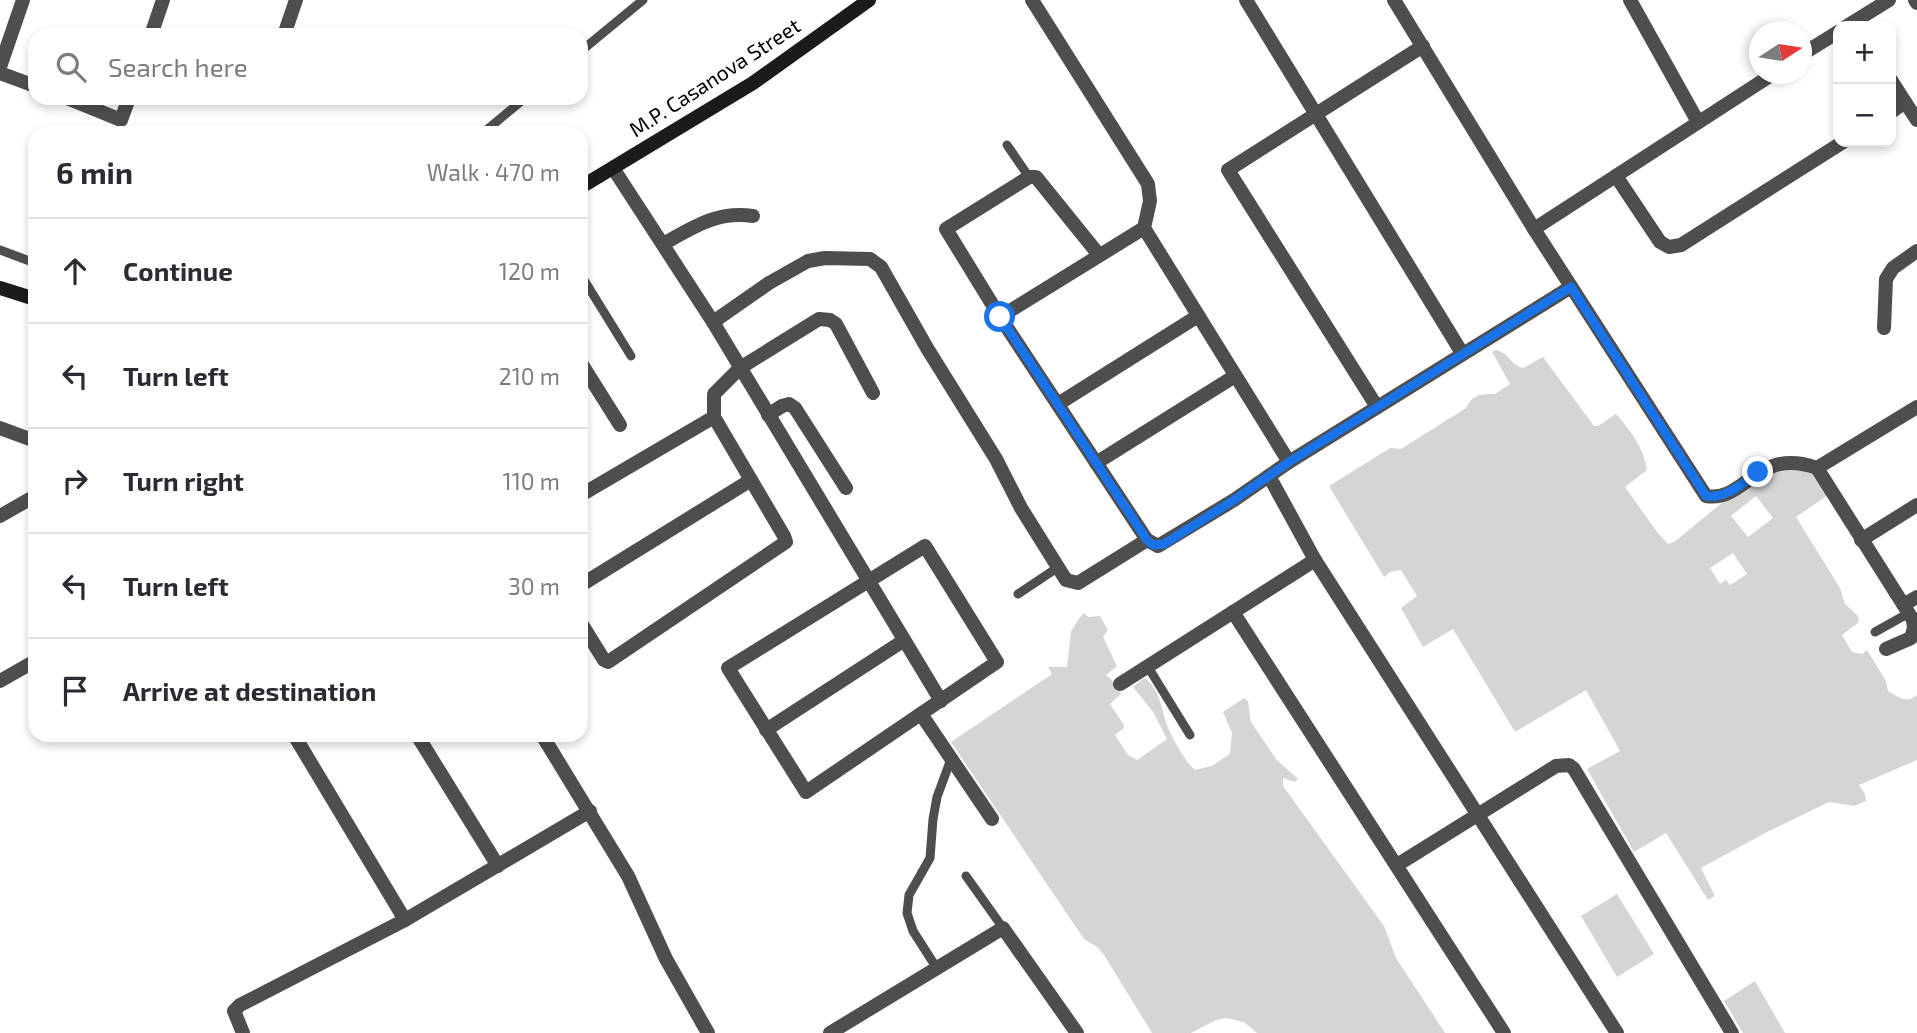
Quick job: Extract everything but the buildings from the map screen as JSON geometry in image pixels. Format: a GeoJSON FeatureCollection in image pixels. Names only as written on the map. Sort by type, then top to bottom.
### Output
{"type":"FeatureCollection","features":[{"type":"Feature","properties":{"kind":"street"},"geometry":{"type":"LineString","coordinates":[[0,67],[23,0]]}},
{"type":"Feature","properties":{"kind":"street"},"geometry":{"type":"LineString","coordinates":[[153,28],[163,0]]}},
{"type":"Feature","properties":{"kind":"street"},"geometry":{"type":"LineString","coordinates":[[286,28],[296,0]]}},
{"type":"Feature","properties":{"kind":"street","name":"M.P. Casanova Street"},"geometry":{"type":"LineString","coordinates":[[588,183],[753,83],[869,0]]}},
{"type":"Feature","properties":{"kind":"street"},"geometry":{"type":"LineString","coordinates":[[1032,0],[1148,184],[1150,201],[1144,228],[1289,462]]}},
{"type":"Feature","properties":{"kind":"street"},"geometry":{"type":"LineString","coordinates":[[1247,0],[1462,353]]}},
{"type":"Feature","properties":{"kind":"street"},"geometry":{"type":"LineString","coordinates":[[1394,0],[1534,229],[1706,496],[1715,497],[1732,491],[1758,472],[1776,464],[1794,463],[1817,468],[1917,407]]}},
{"type":"Feature","properties":{"kind":"street"},"geometry":{"type":"LineString","coordinates":[[1630,0],[1698,122]]}},
{"type":"Feature","properties":{"kind":"street"},"geometry":{"type":"LineString","coordinates":[[1858,21],[1889,0]]}},
{"type":"Feature","properties":{"kind":"street"},"geometry":{"type":"LineString","coordinates":[[1812,48],[1833,35]]}},
{"type":"Feature","properties":{"kind":"street"},"geometry":{"type":"LineString","coordinates":[[1377,407],[1228,170],[1423,46]]}},
{"type":"Feature","properties":{"kind":"street"},"geometry":{"type":"LineString","coordinates":[[0,73],[28,83]]}},
{"type":"Feature","properties":{"kind":"street"},"geometry":{"type":"LineString","coordinates":[[1534,229],[1757,84]]}},
{"type":"Feature","properties":{"kind":"street"},"geometry":{"type":"LineString","coordinates":[[1894,84],[1917,120]]}},
{"type":"Feature","properties":{"kind":"street"},"geometry":{"type":"LineString","coordinates":[[1896,108],[1905,102]]}},
{"type":"Feature","properties":{"kind":"street"},"geometry":{"type":"LineString","coordinates":[[84,105],[121,120],[126,105]]}},
{"type":"Feature","properties":{"kind":"street"},"geometry":{"type":"LineString","coordinates":[[1616,176],[1660,242],[1670,247],[1681,245],[1835,147]]}},
{"type":"Feature","properties":{"kind":"street"},"geometry":{"type":"LineString","coordinates":[[613,168],[713,322],[941,701]]}},
{"type":"Feature","properties":{"kind":"street"},"geometry":{"type":"LineString","coordinates":[[1098,255],[1036,177],[1029,177],[946,229],[1000,317],[1147,540],[1153,545],[1164,544],[1289,462],[1571,287]]}},
{"type":"Feature","properties":{"kind":"street"},"geometry":{"type":"LineString","coordinates":[[663,244],[707,220],[733,214],[752,216]]}},
{"type":"Feature","properties":{"kind":"street"},"geometry":{"type":"LineString","coordinates":[[1000,317],[1144,228]]}},
{"type":"Feature","properties":{"kind":"street"},"geometry":{"type":"LineString","coordinates":[[1884,328],[1886,279],[1893,268],[1917,251]]}},
{"type":"Feature","properties":{"kind":"street"},"geometry":{"type":"LineString","coordinates":[[713,322],[768,283],[808,261],[825,257],[870,259],[881,267],[996,460],[1021,508],[1066,580],[1078,583],[1147,540]]}},
{"type":"Feature","properties":{"kind":"street"},"geometry":{"type":"LineString","coordinates":[[0,288],[28,297]]}},
{"type":"Feature","properties":{"kind":"street"},"geometry":{"type":"LineString","coordinates":[[1058,404],[1198,316]]}},
{"type":"Feature","properties":{"kind":"street"},"geometry":{"type":"LineString","coordinates":[[588,634],[608,662],[786,542],[714,417],[714,394],[740,368],[819,319],[830,320],[835,324],[873,393]]}},
{"type":"Feature","properties":{"kind":"street"},"geometry":{"type":"LineString","coordinates":[[588,374],[620,425]]}},
{"type":"Feature","properties":{"kind":"street"},"geometry":{"type":"LineString","coordinates":[[1097,463],[1235,376]]}},
{"type":"Feature","properties":{"kind":"street"},"geometry":{"type":"LineString","coordinates":[[768,415],[789,404],[795,408],[846,488]]}},
{"type":"Feature","properties":{"kind":"street"},"geometry":{"type":"LineString","coordinates":[[588,491],[714,417]]}},
{"type":"Feature","properties":{"kind":"street"},"geometry":{"type":"LineString","coordinates":[[0,428],[28,438]]}},
{"type":"Feature","properties":{"kind":"street"},"geometry":{"type":"LineString","coordinates":[[1817,468],[1861,540],[1910,605],[1913,634],[1906,641],[1886,649]]}},
{"type":"Feature","properties":{"kind":"street"},"geometry":{"type":"LineString","coordinates":[[1269,476],[1315,560],[1617,1033]]}},
{"type":"Feature","properties":{"kind":"street"},"geometry":{"type":"LineString","coordinates":[[588,581],[751,480]]}},
{"type":"Feature","properties":{"kind":"street"},"geometry":{"type":"LineString","coordinates":[[0,516],[28,500]]}},
{"type":"Feature","properties":{"kind":"street"},"geometry":{"type":"LineString","coordinates":[[1861,540],[1917,505]]}},
{"type":"Feature","properties":{"kind":"street"},"geometry":{"type":"LineString","coordinates":[[925,546],[997,662],[941,701],[806,792],[729,668],[925,546]]}},
{"type":"Feature","properties":{"kind":"street"},"geometry":{"type":"LineString","coordinates":[[1120,684],[1315,560]]}},
{"type":"Feature","properties":{"kind":"street"},"geometry":{"type":"LineString","coordinates":[[1233,612],[1504,1033]]}},
{"type":"Feature","properties":{"kind":"street"},"geometry":{"type":"LineString","coordinates":[[766,730],[903,641]]}},
{"type":"Feature","properties":{"kind":"street"},"geometry":{"type":"LineString","coordinates":[[0,681],[28,665]]}},
{"type":"Feature","properties":{"kind":"street"},"geometry":{"type":"LineString","coordinates":[[921,714],[992,819]]}},
{"type":"Feature","properties":{"kind":"street"},"geometry":{"type":"LineString","coordinates":[[299,742],[405,920]]}},
{"type":"Feature","properties":{"kind":"street"},"geometry":{"type":"LineString","coordinates":[[421,742],[498,866]]}},
{"type":"Feature","properties":{"kind":"street"},"geometry":{"type":"LineString","coordinates":[[546,742],[628,876],[666,959],[708,1033]]}},
{"type":"Feature","properties":{"kind":"street"},"geometry":{"type":"LineString","coordinates":[[1397,865],[1556,766],[1569,765],[1574,769],[1732,1033]]}},
{"type":"Feature","properties":{"kind":"street"},"geometry":{"type":"LineString","coordinates":[[243,1033],[234,1011],[240,1005],[405,920],[590,811]]}},
{"type":"Feature","properties":{"kind":"street"},"geometry":{"type":"LineString","coordinates":[[830,1033],[1003,928],[1069,1031]]}},
{"type":"Feature","properties":{"kind":"lane"},"geometry":{"type":"LineString","coordinates":[[588,45],[643,0]]}},
{"type":"Feature","properties":{"kind":"lane"},"geometry":{"type":"LineString","coordinates":[[491,126],[516,105]]}},
{"type":"Feature","properties":{"kind":"lane"},"geometry":{"type":"LineString","coordinates":[[1007,145],[1029,177]]}},
{"type":"Feature","properties":{"kind":"lane"},"geometry":{"type":"LineString","coordinates":[[0,250],[28,260]]}},
{"type":"Feature","properties":{"kind":"lane"},"geometry":{"type":"LineString","coordinates":[[588,286],[631,356]]}},
{"type":"Feature","properties":{"kind":"lane"},"geometry":{"type":"LineString","coordinates":[[1018,594],[1057,568]]}},
{"type":"Feature","properties":{"kind":"lane"},"geometry":{"type":"LineString","coordinates":[[1875,632],[1910,605]]}},
{"type":"Feature","properties":{"kind":"lane"},"geometry":{"type":"LineString","coordinates":[[1148,667],[1190,735]]}},
{"type":"Feature","properties":{"kind":"lane"},"geometry":{"type":"LineString","coordinates":[[936,967],[913,931],[907,913],[909,895],[930,858],[935,808],[951,759]]}},
{"type":"Feature","properties":{"kind":"lane"},"geometry":{"type":"LineString","coordinates":[[966,876],[1003,928]]}},
{"type":"Feature","properties":{"kind":"shaded area"},"geometry":{"type":"Polygon","coordinates":[[[1492,352],[1501,352],[1523,368],[1543,357],[1594,426],[1616,414],[1640,447],[1647,470],[1625,487],[1668,544],[1739,491],[1759,480],[1778,472],[1796,470],[1817,478],[1828,495],[1796,517],[1840,588],[1845,604],[1858,616],[1859,622],[1842,635],[1852,652],[1862,654],[1867,650],[1886,681],[1888,691],[1906,699],[1917,695],[1917,760],[1859,785],[1866,801],[1854,806],[1829,802],[1701,868],[1715,896],[1708,900],[1666,833],[1634,852],[1587,769],[1620,751],[1586,690],[1515,732],[1453,629],[1423,647],[1401,608],[1417,596],[1401,570],[1390,572],[1384,577],[1329,486],[1390,448],[1401,449],[1466,408],[1475,397],[1495,394],[1510,384],[1492,352]],[[1756,496],[1731,516],[1748,537],[1773,518],[1756,496]],[[1733,553],[1710,568],[1720,584],[1726,580],[1730,585],[1747,574],[1733,553]]]}},
{"type":"Feature","properties":{"kind":"shaded area"},"geometry":{"type":"Polygon","coordinates":[[[1083,613],[1089,617],[1100,616],[1108,630],[1103,637],[1117,666],[1106,675],[1121,694],[1110,704],[1124,725],[1115,735],[1128,755],[1137,760],[1167,739],[1153,712],[1133,687],[1144,678],[1156,692],[1166,722],[1182,755],[1195,770],[1212,766],[1230,754],[1232,733],[1223,712],[1244,698],[1248,701],[1251,722],[1276,759],[1298,779],[1295,782],[1283,778],[1283,786],[1384,926],[1396,958],[1445,1033],[1257,1033],[1244,1022],[1226,1018],[1216,1020],[1191,1033],[1152,1033],[1104,955],[1084,939],[951,742],[1052,674],[1048,667],[1067,667],[1071,631],[1083,613]]]}},
{"type":"Feature","properties":{"kind":"shaded area"},"geometry":{"type":"Polygon","coordinates":[[[1617,894],[1654,954],[1617,977],[1581,916],[1617,894]]]}},
{"type":"Feature","properties":{"kind":"shaded area"},"geometry":{"type":"Polygon","coordinates":[[[1755,981],[1785,1033],[1743,1033],[1724,1001],[1755,981]]]}},
{"type":"Feature","properties":{"kind":"route"},"geometry":{"type":"LineString","coordinates":[[1000,317],[1147,540],[1153,545],[1164,544],[1289,462],[1571,287],[1706,496],[1715,497],[1732,491],[1758,472]]}}]}
